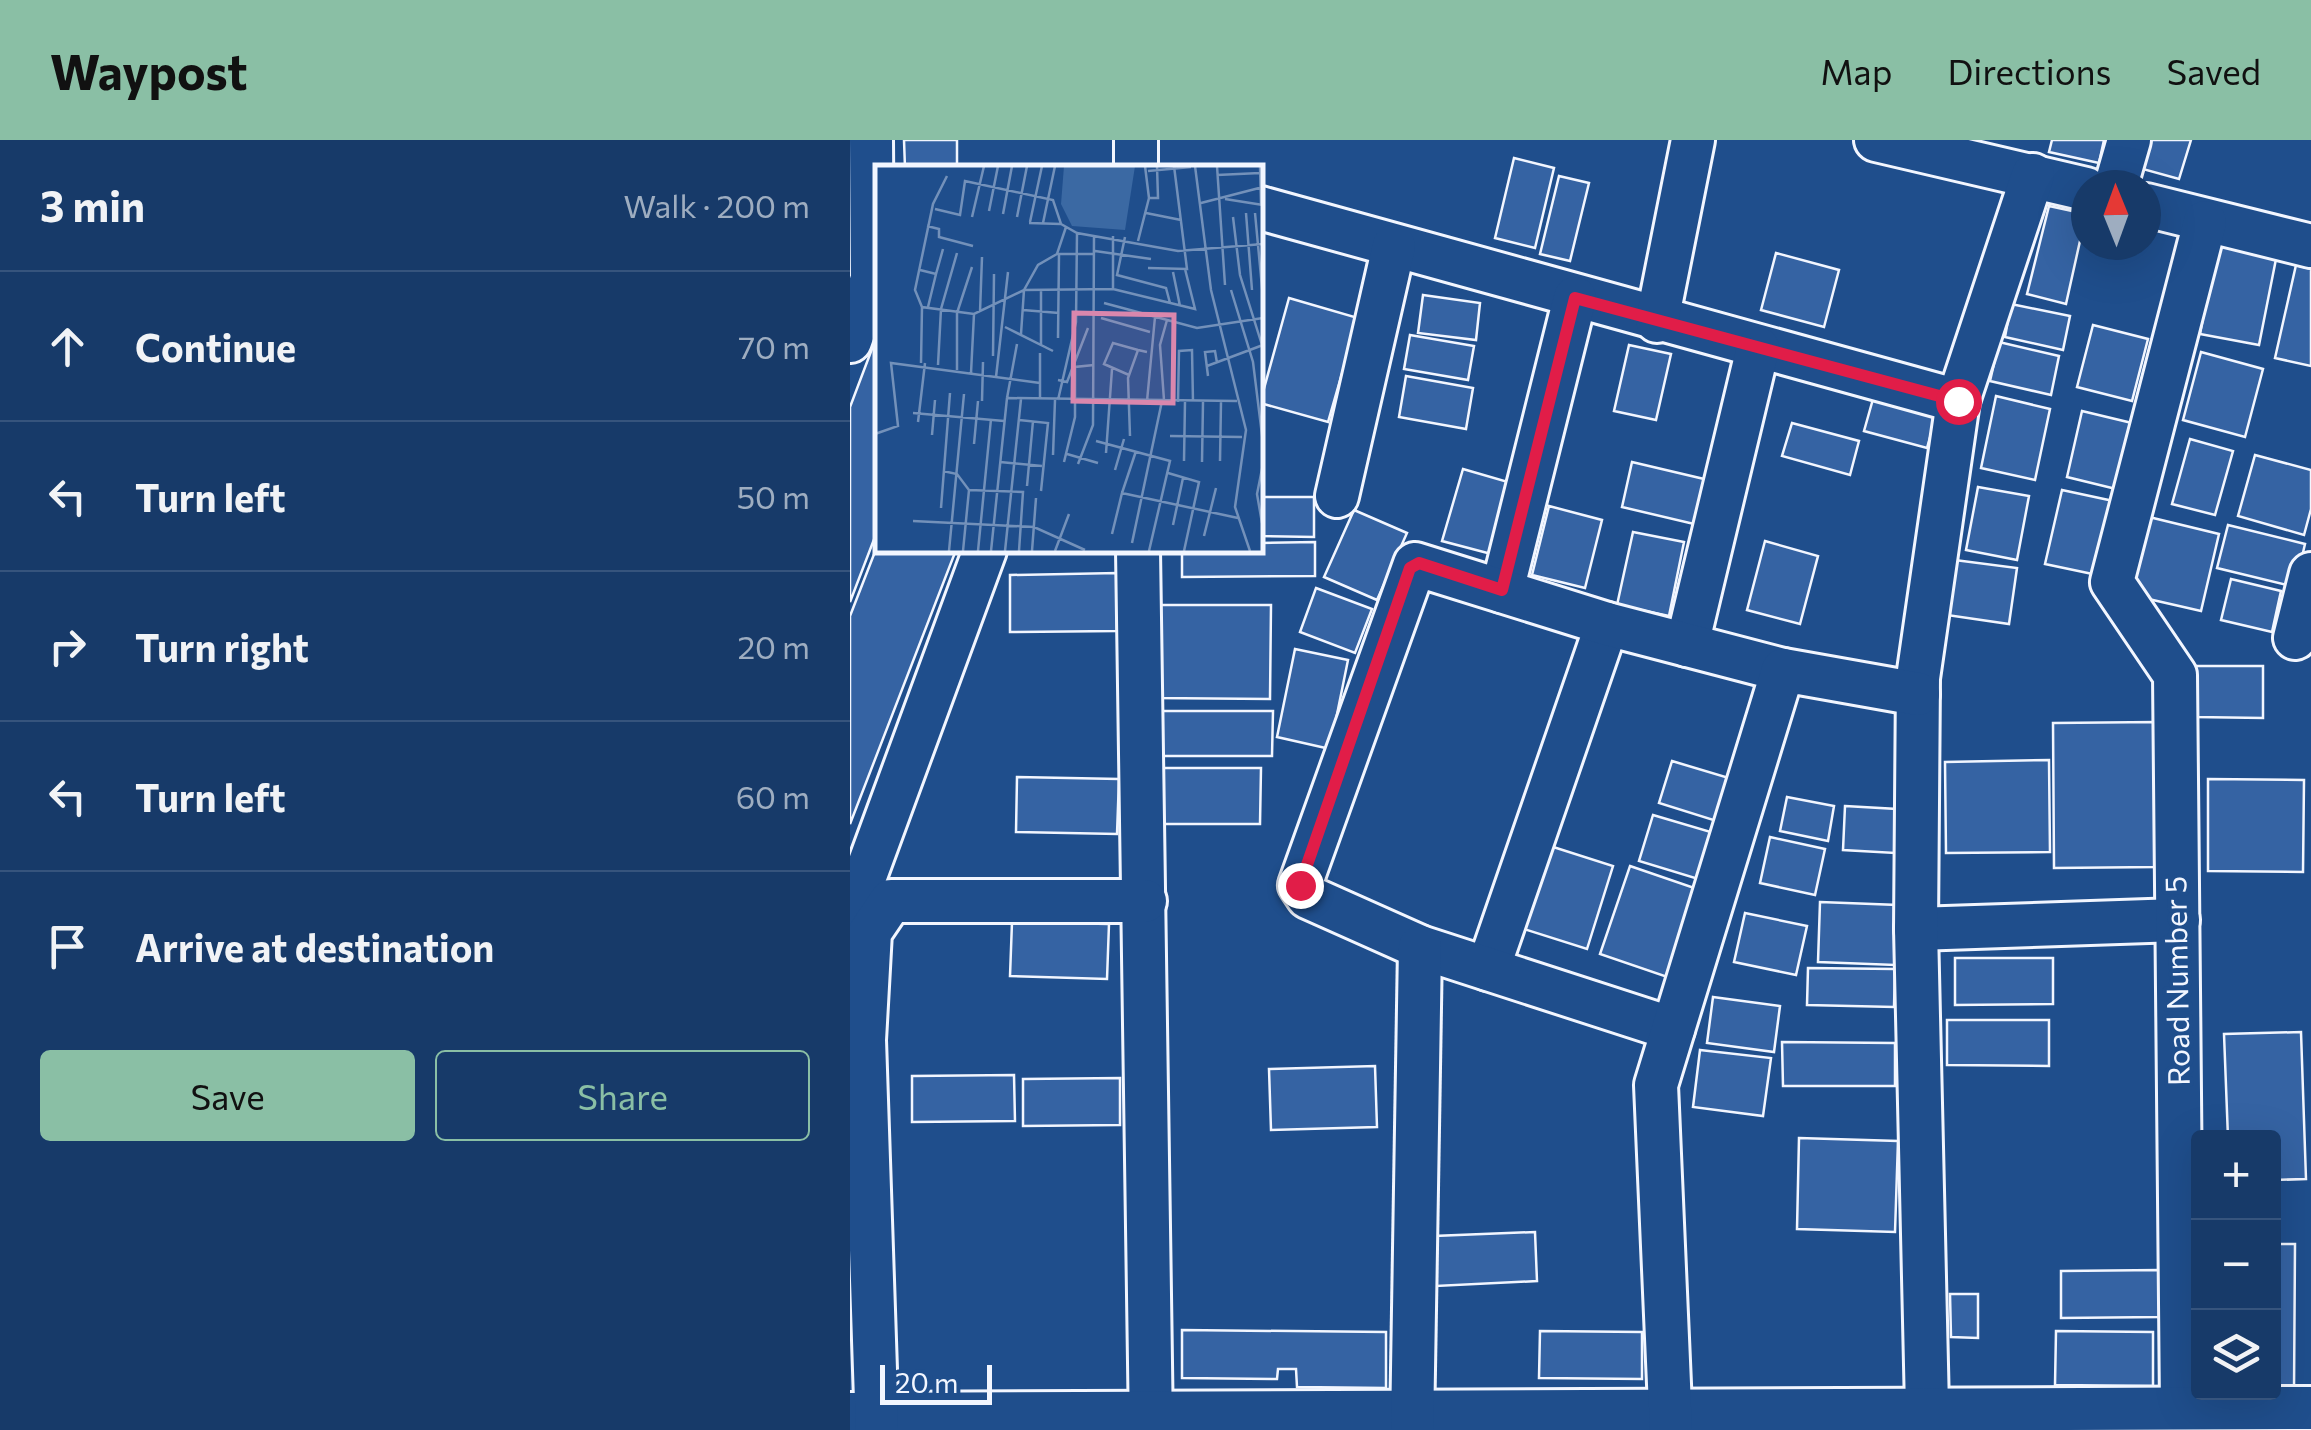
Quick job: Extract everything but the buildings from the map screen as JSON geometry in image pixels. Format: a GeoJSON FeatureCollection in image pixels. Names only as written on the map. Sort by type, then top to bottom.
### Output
{"type":"FeatureCollection","features":[{"type":"Feature","properties":{"kind":"street"},"geometry":{"type":"LineString","coordinates":[[850,341],[875,281],[871,140]]}},
{"type":"Feature","properties":{"kind":"street"},"geometry":{"type":"LineString","coordinates":[[1658,322],[1693,140]]}},
{"type":"Feature","properties":{"kind":"street"},"geometry":{"type":"LineString","coordinates":[[1876,140],[2071,185]]}},
{"type":"Feature","properties":{"kind":"street"},"geometry":{"type":"LineString","coordinates":[[2120,170],[2129,140]]}},
{"type":"Feature","properties":{"kind":"street"},"geometry":{"type":"LineString","coordinates":[[1926,1408],[1916,929],[1918,694],[1958,401],[2032,175]]}},
{"type":"Feature","properties":{"kind":"street"},"geometry":{"type":"LineString","coordinates":[[1262,209],[1658,322],[1958,401]]}},
{"type":"Feature","properties":{"kind":"street"},"geometry":{"type":"LineString","coordinates":[[2161,209],[2311,246]]}},
{"type":"Feature","properties":{"kind":"street","name":"Road Number 5"},"geometry":{"type":"LineString","coordinates":[[2165,1415],[2178,920],[2175,675],[2112,582],[2205,222]]}},
{"type":"Feature","properties":{"kind":"street"},"geometry":{"type":"LineString","coordinates":[[1337,496],[1394,246]]}},
{"type":"Feature","properties":{"kind":"street"},"geometry":{"type":"LineString","coordinates":[[1502,590],[1575,298]]}},
{"type":"Feature","properties":{"kind":"street"},"geometry":{"type":"LineString","coordinates":[[1687,645],[1758,348]]}},
{"type":"Feature","properties":{"kind":"street"},"geometry":{"type":"LineString","coordinates":[[850,917],[984,552]]}},
{"type":"Feature","properties":{"kind":"street"},"geometry":{"type":"LineString","coordinates":[[1138,552],[1151,1421]]}},
{"type":"Feature","properties":{"kind":"street"},"geometry":{"type":"LineString","coordinates":[[1673,1029],[1420,948],[1308,897],[1300,885],[1410,568],[1419,563],[1608,624],[1783,670],[1918,694]]}},
{"type":"Feature","properties":{"kind":"street"},"geometry":{"type":"LineString","coordinates":[[2295,638],[2311,574]]}},
{"type":"Feature","properties":{"kind":"street"},"geometry":{"type":"LineString","coordinates":[[1488,970],[1608,624]]}},
{"type":"Feature","properties":{"kind":"street"},"geometry":{"type":"LineString","coordinates":[[1670,1420],[1656,1085],[1783,670]]}},
{"type":"Feature","properties":{"kind":"street"},"geometry":{"type":"LineString","coordinates":[[1145,901],[891,901],[870,932],[864,1040],[868,1419],[1670,1420],[1926,1408],[2165,1415],[2311,1408]]}},
{"type":"Feature","properties":{"kind":"street"},"geometry":{"type":"LineString","coordinates":[[1916,929],[2178,920]]}},
{"type":"Feature","properties":{"kind":"street"},"geometry":{"type":"LineString","coordinates":[[1412,1420],[1420,948]]}},
{"type":"Feature","properties":{"kind":"route"},"geometry":{"type":"LineString","coordinates":[[1300,885],[1410,568],[1419,563],[1502,590],[1575,298],[1958,401]]}}]}
